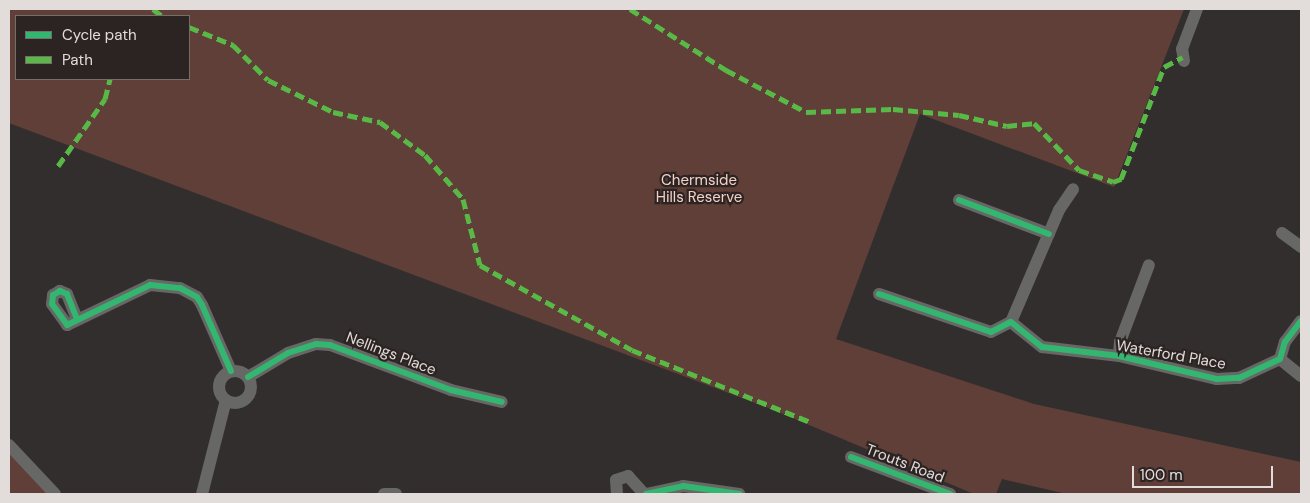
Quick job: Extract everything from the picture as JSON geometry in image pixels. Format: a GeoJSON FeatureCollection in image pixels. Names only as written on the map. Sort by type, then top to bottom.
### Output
{"type":"FeatureCollection","features":[{"type":"Feature","properties":{"kind":"street"},"geometry":{"type":"LineString","coordinates":[[1184,61],[1182,49],[1197,9]]}},
{"type":"Feature","properties":{"kind":"street"},"geometry":{"type":"LineString","coordinates":[[879,294],[991,332],[1011,322],[1049,234],[1073,189]]}},
{"type":"Feature","properties":{"kind":"street"},"geometry":{"type":"LineString","coordinates":[[959,200],[1049,234]]}},
{"type":"Feature","properties":{"kind":"street"},"geometry":{"type":"LineString","coordinates":[[1282,233],[1301,247]]}},
{"type":"Feature","properties":{"kind":"street"},"geometry":{"type":"LineString","coordinates":[[1119,356],[1120,342],[1149,265]]}},
{"type":"Feature","properties":{"kind":"street"},"geometry":{"type":"LineString","coordinates":[[77,318],[91,316],[150,285],[180,288],[197,297],[202,305],[231,372]]}},
{"type":"Feature","properties":{"kind":"street"},"geometry":{"type":"LineString","coordinates":[[1301,321],[1286,342],[1280,358],[1301,376]]}},
{"type":"Feature","properties":{"kind":"street","name":"Waterford Place"},"geometry":{"type":"LineString","coordinates":[[1011,322],[1042,347],[1119,356],[1217,379],[1238,378],[1280,358]]}},
{"type":"Feature","properties":{"kind":"street","name":"Nellings Place"},"geometry":{"type":"LineString","coordinates":[[248,377],[288,353],[316,344],[330,345],[451,390],[502,402]]}},
{"type":"Feature","properties":{"kind":"street"},"geometry":{"type":"LineString","coordinates":[[231,372],[248,377],[251,387],[245,400],[236,403],[226,400],[220,392],[220,382],[231,372]]}},
{"type":"Feature","properties":{"kind":"street"},"geometry":{"type":"LineString","coordinates":[[202,494],[226,400]]}},
{"type":"Feature","properties":{"kind":"street"},"geometry":{"type":"LineString","coordinates":[[9,445],[55,494]]}},
{"type":"Feature","properties":{"kind":"street","name":"Trouts Road"},"geometry":{"type":"LineString","coordinates":[[851,457],[950,494]]}},
{"type":"Feature","properties":{"kind":"street"},"geometry":{"type":"LineString","coordinates":[[617,494],[616,480],[628,476],[645,494],[683,486],[739,494]]}},
{"type":"Feature","properties":{"kind":"street"},"geometry":{"type":"LineString","coordinates":[[384,494],[396,494]]}},
{"type":"Feature","properties":{"kind":"green space","name":"Chermside Hills Reserve"},"geometry":{"type":"Polygon","coordinates":[[[9,9],[1184,9],[1114,187],[920,114],[836,339],[1034,404],[1301,462],[1301,494],[1067,494],[1002,479],[996,494],[974,494],[771,409],[9,123],[9,9]]]}},
{"type":"Feature","properties":{"kind":"green space"},"geometry":{"type":"Polygon","coordinates":[[[9,451],[50,494],[9,494],[9,451]]]}},
{"type":"Feature","properties":{"kind":"marked path"},"geometry":{"type":"LineString","coordinates":[[153,9],[161,15]]}},
{"type":"Feature","properties":{"kind":"marked path"},"geometry":{"type":"LineString","coordinates":[[630,9],[726,70],[806,112],[893,109],[959,115],[1007,126],[1034,123],[1079,170],[1113,182],[1121,179],[1164,67],[1183,57]]}},
{"type":"Feature","properties":{"kind":"marked path"},"geometry":{"type":"LineString","coordinates":[[190,27],[233,45],[268,80],[333,112],[380,122],[425,155],[463,199],[480,265],[632,350],[810,422]]}},
{"type":"Feature","properties":{"kind":"marked path"},"geometry":{"type":"LineString","coordinates":[[58,166],[105,99],[110,80]]}},
{"type":"Feature","properties":{"kind":"cycle path"},"geometry":{"type":"LineString","coordinates":[[959,200],[1049,234]]}},
{"type":"Feature","properties":{"kind":"cycle path"},"geometry":{"type":"LineString","coordinates":[[77,319],[67,294],[60,291],[53,295],[52,304],[67,325],[150,285],[180,288],[197,297],[202,305],[231,371]]}},
{"type":"Feature","properties":{"kind":"cycle path"},"geometry":{"type":"LineString","coordinates":[[879,294],[991,332],[1011,322],[1042,347],[1119,356],[1217,379],[1239,378],[1280,359],[1285,342],[1301,321]]}},
{"type":"Feature","properties":{"kind":"cycle path"},"geometry":{"type":"LineString","coordinates":[[248,377],[288,353],[316,344],[330,345],[451,390],[502,402]]}},
{"type":"Feature","properties":{"kind":"cycle path"},"geometry":{"type":"LineString","coordinates":[[851,457],[950,494]]}},
{"type":"Feature","properties":{"kind":"cycle path"},"geometry":{"type":"LineString","coordinates":[[646,494],[683,486],[739,494]]}}]}
